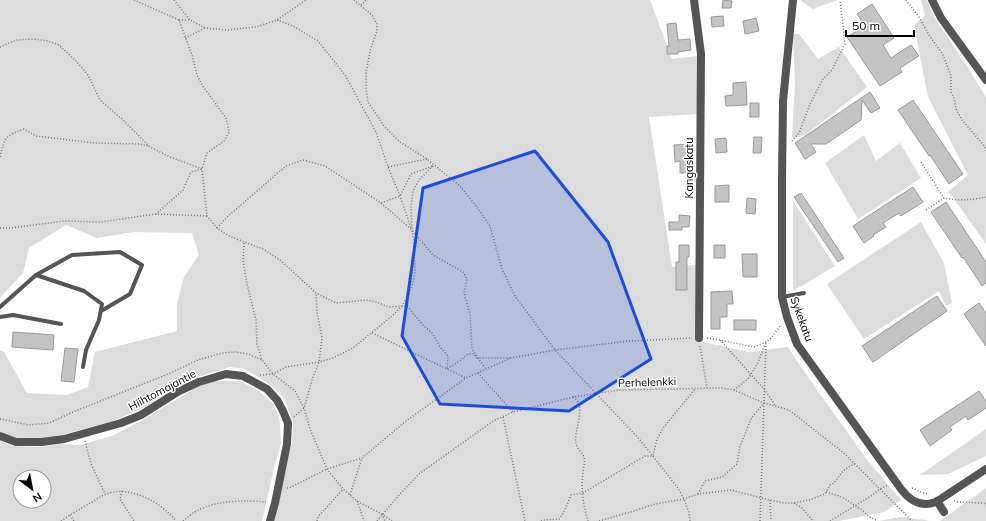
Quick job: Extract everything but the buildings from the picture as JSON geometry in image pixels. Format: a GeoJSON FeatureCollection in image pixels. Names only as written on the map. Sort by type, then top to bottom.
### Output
{"type":"FeatureCollection","features":[{"type":"Feature","properties":{"kind":"street","name":"Kangaskatu"},"geometry":{"type":"LineString","coordinates":[[694,0],[701,54],[699,338]]}},
{"type":"Feature","properties":{"kind":"street","name":"Sykekatu"},"geometry":{"type":"LineString","coordinates":[[792,0],[783,101],[782,296],[787,317],[798,344],[901,490],[908,497],[918,503],[926,504],[936,497],[945,497],[986,469]]}},
{"type":"Feature","properties":{"kind":"street"},"geometry":{"type":"LineString","coordinates":[[932,0],[941,18],[986,80]]}},
{"type":"Feature","properties":{"kind":"street","name":"Hiihtomajantie"},"geometry":{"type":"LineString","coordinates":[[0,436],[16,442],[42,442],[64,439],[122,423],[134,418],[179,391],[199,382],[226,374],[243,376],[267,389],[277,400],[288,423],[287,444],[270,521]]}},
{"type":"Feature","properties":{"kind":"street"},"geometry":{"type":"LineString","coordinates":[[936,497],[944,512]]}},
{"type":"Feature","properties":{"kind":"lane"},"geometry":{"type":"LineString","coordinates":[[0,307],[36,275],[72,255],[120,252],[142,265],[130,294],[101,311]]}},
{"type":"Feature","properties":{"kind":"lane"},"geometry":{"type":"LineString","coordinates":[[36,275],[84,291],[102,304],[99,320],[86,350],[82,367]]}},
{"type":"Feature","properties":{"kind":"lane"},"geometry":{"type":"LineString","coordinates":[[782,296],[804,293]]}},
{"type":"Feature","properties":{"kind":"lane"},"geometry":{"type":"LineString","coordinates":[[0,317],[13,315],[61,324]]}},
{"type":"Feature","properties":{"kind":"path"},"geometry":{"type":"LineString","coordinates":[[134,0],[179,20],[190,20]]}},
{"type":"Feature","properties":{"kind":"path"},"geometry":{"type":"LineString","coordinates":[[174,0],[190,20],[205,28],[227,30],[256,27],[277,20],[306,0]]}},
{"type":"Feature","properties":{"kind":"path"},"geometry":{"type":"LineString","coordinates":[[354,0],[372,15],[377,24],[377,31],[370,51],[366,73],[368,102],[384,126],[400,142],[427,159],[460,186],[476,206],[490,226],[502,269],[515,296],[555,350],[640,441],[678,488],[684,499],[690,521]]}},
{"type":"Feature","properties":{"kind":"path"},"geometry":{"type":"LineString","coordinates":[[361,5],[366,0]]}},
{"type":"Feature","properties":{"kind":"path"},"geometry":{"type":"LineString","coordinates":[[789,145],[799,133],[810,104],[823,79],[832,70],[844,44],[840,0]]}},
{"type":"Feature","properties":{"kind":"path"},"geometry":{"type":"LineString","coordinates":[[906,0],[919,17],[943,55],[951,76],[951,92],[956,109],[962,120],[976,135],[985,147],[986,151]]}},
{"type":"Feature","properties":{"kind":"path"},"geometry":{"type":"LineString","coordinates":[[179,20],[192,55],[197,75],[202,85],[226,118],[229,132],[224,142],[207,154],[202,169],[207,216],[217,228],[229,236],[263,249],[280,260],[316,293],[336,303],[366,300],[377,302],[388,307],[407,306],[432,334],[448,356],[447,369]]}},
{"type":"Feature","properties":{"kind":"path"},"geometry":{"type":"LineString","coordinates":[[277,20],[293,26],[318,41],[345,75],[376,132],[412,230]]}},
{"type":"Feature","properties":{"kind":"path"},"geometry":{"type":"LineString","coordinates":[[185,38],[205,28]]}},
{"type":"Feature","properties":{"kind":"path"},"geometry":{"type":"LineString","coordinates":[[0,47],[16,40],[33,38],[59,45],[88,75],[100,100],[122,118],[150,147]]}},
{"type":"Feature","properties":{"kind":"path"},"geometry":{"type":"LineString","coordinates":[[0,158],[4,142],[10,134],[24,129],[36,136],[95,142],[139,144],[150,147],[170,157],[202,169]]}},
{"type":"Feature","properties":{"kind":"path"},"geometry":{"type":"LineString","coordinates":[[388,167],[427,159]]}},
{"type":"Feature","properties":{"kind":"path"},"geometry":{"type":"LineString","coordinates":[[217,228],[286,166],[304,160],[325,166],[382,203],[412,230],[433,255],[464,272],[467,279],[464,293],[470,314],[472,349],[486,368]]}},
{"type":"Feature","properties":{"kind":"path"},"geometry":{"type":"LineString","coordinates":[[921,162],[944,198]]}},
{"type":"Feature","properties":{"kind":"path"},"geometry":{"type":"LineString","coordinates":[[382,203],[400,196],[411,174],[434,165]]}},
{"type":"Feature","properties":{"kind":"path"},"geometry":{"type":"LineString","coordinates":[[258,375],[273,374],[286,367],[319,362],[333,358],[353,348],[401,307],[407,298],[413,283],[415,270],[410,207],[414,191],[419,180],[434,165]]}},
{"type":"Feature","properties":{"kind":"path"},"geometry":{"type":"LineString","coordinates":[[156,214],[183,190],[191,172],[202,169]]}},
{"type":"Feature","properties":{"kind":"path"},"geometry":{"type":"LineString","coordinates":[[926,210],[944,198],[975,200],[986,197]]}},
{"type":"Feature","properties":{"kind":"path"},"geometry":{"type":"LineString","coordinates":[[0,228],[64,221],[101,222],[156,214],[207,216]]}},
{"type":"Feature","properties":{"kind":"path"},"geometry":{"type":"LineString","coordinates":[[244,242],[243,260],[256,320],[257,344],[262,360],[273,374],[294,391],[304,408],[310,429],[327,469],[343,489],[357,501],[392,521]]}},
{"type":"Feature","properties":{"kind":"path"},"geometry":{"type":"LineString","coordinates":[[288,423],[304,408],[319,362],[322,338],[317,312],[316,293]]}},
{"type":"Feature","properties":{"kind":"path"},"geometry":{"type":"LineString","coordinates":[[447,369],[468,354],[474,354],[477,358],[511,358],[555,350],[629,342],[699,338],[720,340],[754,347],[771,338],[787,317]]}},
{"type":"Feature","properties":{"kind":"path"},"geometry":{"type":"LineString","coordinates":[[372,333],[466,378]]}},
{"type":"Feature","properties":{"kind":"path"},"geometry":{"type":"LineString","coordinates":[[699,338],[707,388]]}},
{"type":"Feature","properties":{"kind":"path"},"geometry":{"type":"LineString","coordinates":[[720,340],[765,390],[775,405]]}},
{"type":"Feature","properties":{"kind":"path"},"geometry":{"type":"LineString","coordinates":[[734,390],[748,379],[758,363],[766,342]]}},
{"type":"Feature","properties":{"kind":"path"},"geometry":{"type":"LineString","coordinates":[[760,521],[766,342]]}},
{"type":"Feature","properties":{"kind":"path"},"geometry":{"type":"LineString","coordinates":[[0,419],[29,425],[49,423],[168,374],[198,360],[222,353],[236,352],[248,354],[262,360]]}},
{"type":"Feature","properties":{"kind":"path"},"geometry":{"type":"LineString","coordinates":[[277,490],[290,488],[327,469],[362,458],[406,421],[466,378],[511,358]]}},
{"type":"Feature","properties":{"kind":"path"},"geometry":{"type":"LineString","coordinates":[[478,373],[513,412]]}},
{"type":"Feature","properties":{"kind":"path"},"geometry":{"type":"LineString","coordinates":[[653,456],[657,439],[696,388]]}},
{"type":"Feature","properties":{"kind":"path","name":"Perhelenkki"},"geometry":{"type":"LineString","coordinates":[[377,521],[419,474],[493,421],[503,416],[513,412],[573,397],[596,393],[619,390],[696,388],[722,388],[734,390],[764,403],[789,410],[845,454],[912,521]]}},
{"type":"Feature","properties":{"kind":"path"},"geometry":{"type":"LineString","coordinates":[[573,397],[579,402],[576,444],[584,457],[583,493],[584,506],[588,521]]}},
{"type":"Feature","properties":{"kind":"path"},"geometry":{"type":"LineString","coordinates":[[698,494],[705,481],[722,477],[737,464],[740,446],[752,417],[764,403]]}},
{"type":"Feature","properties":{"kind":"path"},"geometry":{"type":"LineString","coordinates":[[503,416],[525,521]]}},
{"type":"Feature","properties":{"kind":"path"},"geometry":{"type":"LineString","coordinates":[[84,434],[91,464],[106,494]]}},
{"type":"Feature","properties":{"kind":"path"},"geometry":{"type":"LineString","coordinates":[[541,521],[559,519],[564,514],[571,495],[583,493],[645,456],[653,456]]}},
{"type":"Feature","properties":{"kind":"path"},"geometry":{"type":"LineString","coordinates":[[350,496],[362,458]]}},
{"type":"Feature","properties":{"kind":"path"},"geometry":{"type":"LineString","coordinates":[[599,521],[655,504],[684,499],[698,494],[731,490],[784,502],[794,503],[808,500],[825,494],[830,485],[834,483],[843,471],[855,464]]}},
{"type":"Feature","properties":{"kind":"path"},"geometry":{"type":"LineString","coordinates":[[910,486],[916,491],[936,497]]}},
{"type":"Feature","properties":{"kind":"path"},"geometry":{"type":"LineString","coordinates":[[317,521],[318,516],[343,489]]}},
{"type":"Feature","properties":{"kind":"path"},"geometry":{"type":"LineString","coordinates":[[830,521],[880,489]]}},
{"type":"Feature","properties":{"kind":"path"},"geometry":{"type":"LineString","coordinates":[[122,491],[120,499],[134,521]]}},
{"type":"Feature","properties":{"kind":"path"},"geometry":{"type":"LineString","coordinates":[[61,521],[106,494],[122,491],[141,496],[159,505],[176,521]]}},
{"type":"Feature","properties":{"kind":"path"},"geometry":{"type":"LineString","coordinates":[[826,492],[842,497],[862,510],[868,516],[878,521]]}},
{"type":"Feature","properties":{"kind":"path"},"geometry":{"type":"LineString","coordinates":[[945,497],[958,502],[986,504]]}},
{"type":"Feature","properties":{"kind":"path"},"geometry":{"type":"LineString","coordinates":[[183,521],[196,511],[218,503],[250,500],[275,503]]}},
{"type":"Feature","properties":{"kind":"path"},"geometry":{"type":"LineString","coordinates":[[770,500],[771,521]]}},
{"type":"Feature","properties":{"kind":"path"},"geometry":{"type":"LineString","coordinates":[[357,501],[364,521]]}},
{"type":"Feature","properties":{"kind":"path"},"geometry":{"type":"LineString","coordinates":[[794,503],[802,508],[813,521]]}},
{"type":"Feature","properties":{"kind":"path"},"geometry":{"type":"LineString","coordinates":[[382,514],[384,521]]}},
{"type":"Feature","properties":{"kind":"path"},"geometry":{"type":"LineString","coordinates":[[70,515],[74,521]]}},
{"type":"Feature","properties":{"kind":"highlighted area"},"geometry":{"type":"Polygon","coordinates":[[[535,151],[608,242],[651,359],[569,411],[440,404],[402,336],[423,188],[535,151]]]}},
{"type":"Feature","properties":{"kind":"shaded area"},"geometry":{"type":"Polygon","coordinates":[[[0,0],[650,0],[672,59],[697,56],[697,114],[649,117],[672,267],[696,265],[699,341],[749,352],[788,347],[868,461],[901,500],[884,512],[839,521],[273,521],[292,443],[293,423],[284,398],[272,386],[245,369],[230,367],[182,382],[145,407],[113,421],[42,440],[17,439],[0,432],[0,350],[4,352],[27,393],[67,395],[88,387],[95,352],[177,331],[177,303],[184,277],[199,255],[192,233],[133,232],[97,238],[66,225],[29,248],[23,273],[0,298],[0,0]]]}},
{"type":"Feature","properties":{"kind":"shaded area"},"geometry":{"type":"Polygon","coordinates":[[[801,0],[837,0],[813,9],[801,0]]]}},
{"type":"Feature","properties":{"kind":"shaded area"},"geometry":{"type":"Polygon","coordinates":[[[921,0],[927,0],[934,17],[986,97],[986,244],[948,192],[968,175],[928,97],[914,25],[925,16],[921,0]]]}},
{"type":"Feature","properties":{"kind":"shaded area"},"geometry":{"type":"Polygon","coordinates":[[[793,34],[799,34],[818,59],[839,47],[867,87],[805,135],[792,138],[795,84],[793,34]]]}},
{"type":"Feature","properties":{"kind":"shaded area"},"geometry":{"type":"Polygon","coordinates":[[[864,135],[876,161],[900,143],[921,178],[858,219],[825,163],[864,135]]]}},
{"type":"Feature","properties":{"kind":"shaded area"},"geometry":{"type":"Polygon","coordinates":[[[793,201],[835,266],[793,291],[793,201]]]}},
{"type":"Feature","properties":{"kind":"shaded area"},"geometry":{"type":"Polygon","coordinates":[[[921,222],[944,263],[952,303],[946,306],[939,291],[864,339],[827,284],[921,222]]]}},
{"type":"Feature","properties":{"kind":"shaded area"},"geometry":{"type":"Polygon","coordinates":[[[212,381],[239,381],[256,389],[274,404],[280,422],[281,444],[262,521],[0,521],[0,441],[13,446],[42,447],[59,444],[81,445],[114,435],[141,421],[194,389],[212,381]]]}},
{"type":"Feature","properties":{"kind":"shaded area"},"geometry":{"type":"Polygon","coordinates":[[[986,429],[986,456],[948,474],[920,475],[986,429]]]}},
{"type":"Feature","properties":{"kind":"shaded area"},"geometry":{"type":"Polygon","coordinates":[[[986,488],[986,521],[940,521],[986,488]]]}},
{"type":"Feature","properties":{"kind":"shaded area"},"geometry":{"type":"Polygon","coordinates":[[[900,517],[925,520],[929,521],[879,521],[900,517]]]}}]}
